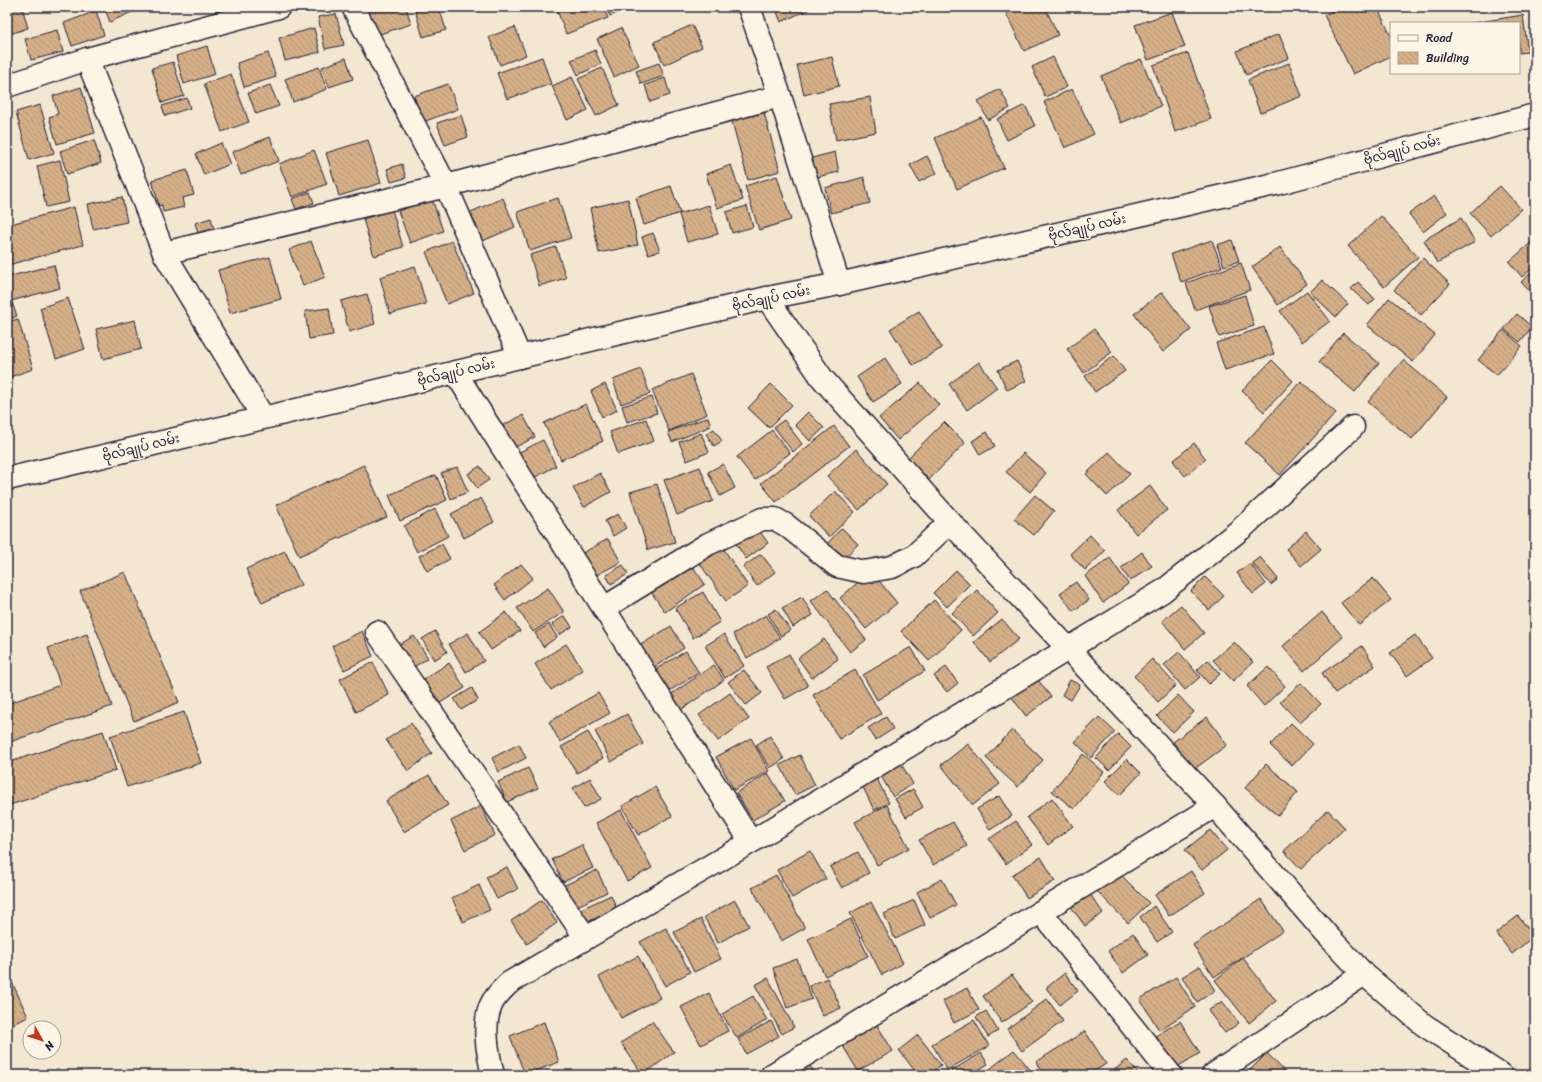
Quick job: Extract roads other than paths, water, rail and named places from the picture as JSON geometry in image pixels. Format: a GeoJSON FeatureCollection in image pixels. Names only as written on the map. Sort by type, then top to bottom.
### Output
{"type":"FeatureCollection","features":[{"type":"Feature","properties":{"kind":"street"},"geometry":{"type":"LineString","coordinates":[[7,86],[88,59],[279,7]]}},
{"type":"Feature","properties":{"kind":"street"},"geometry":{"type":"LineString","coordinates":[[353,7],[446,186],[520,356]]}},
{"type":"Feature","properties":{"kind":"street"},"geometry":{"type":"LineString","coordinates":[[749,7],[780,96],[839,284]]}},
{"type":"Feature","properties":{"kind":"street"},"geometry":{"type":"LineString","coordinates":[[88,59],[164,253],[263,417]]}},
{"type":"Feature","properties":{"kind":"street"},"geometry":{"type":"LineString","coordinates":[[164,253],[446,186],[780,96]]}},
{"type":"Feature","properties":{"kind":"street","name":"ဗိုလ်ချုပ် လမ်း"},"geometry":{"type":"LineString","coordinates":[[7,480],[263,417],[766,298],[839,284],[1275,184],[1535,114]]}},
{"type":"Feature","properties":{"kind":"street"},"geometry":{"type":"LineString","coordinates":[[766,298],[822,378],[950,522],[1215,806],[1327,935],[1364,974],[1424,1025],[1501,1075]]}},
{"type":"Feature","properties":{"kind":"street"},"geometry":{"type":"LineString","coordinates":[[455,372],[751,842]]}},
{"type":"Feature","properties":{"kind":"street"},"geometry":{"type":"LineString","coordinates":[[493,1075],[488,1057],[487,1016],[491,1004],[509,983],[751,842],[1069,650],[1163,591],[1242,529],[1353,427]]}},
{"type":"Feature","properties":{"kind":"street"},"geometry":{"type":"LineString","coordinates":[[604,608],[708,544],[762,519],[775,519],[786,525],[837,566],[864,572],[892,567],[914,556],[950,522]]}},
{"type":"Feature","properties":{"kind":"street"},"geometry":{"type":"LineString","coordinates":[[377,632],[586,938]]}},
{"type":"Feature","properties":{"kind":"street"},"geometry":{"type":"LineString","coordinates":[[772,1075],[1215,806]]}},
{"type":"Feature","properties":{"kind":"street"},"geometry":{"type":"LineString","coordinates":[[1041,912],[1171,1075]]}},
{"type":"Feature","properties":{"kind":"street"},"geometry":{"type":"LineString","coordinates":[[1213,1075],[1364,974]]}}]}
